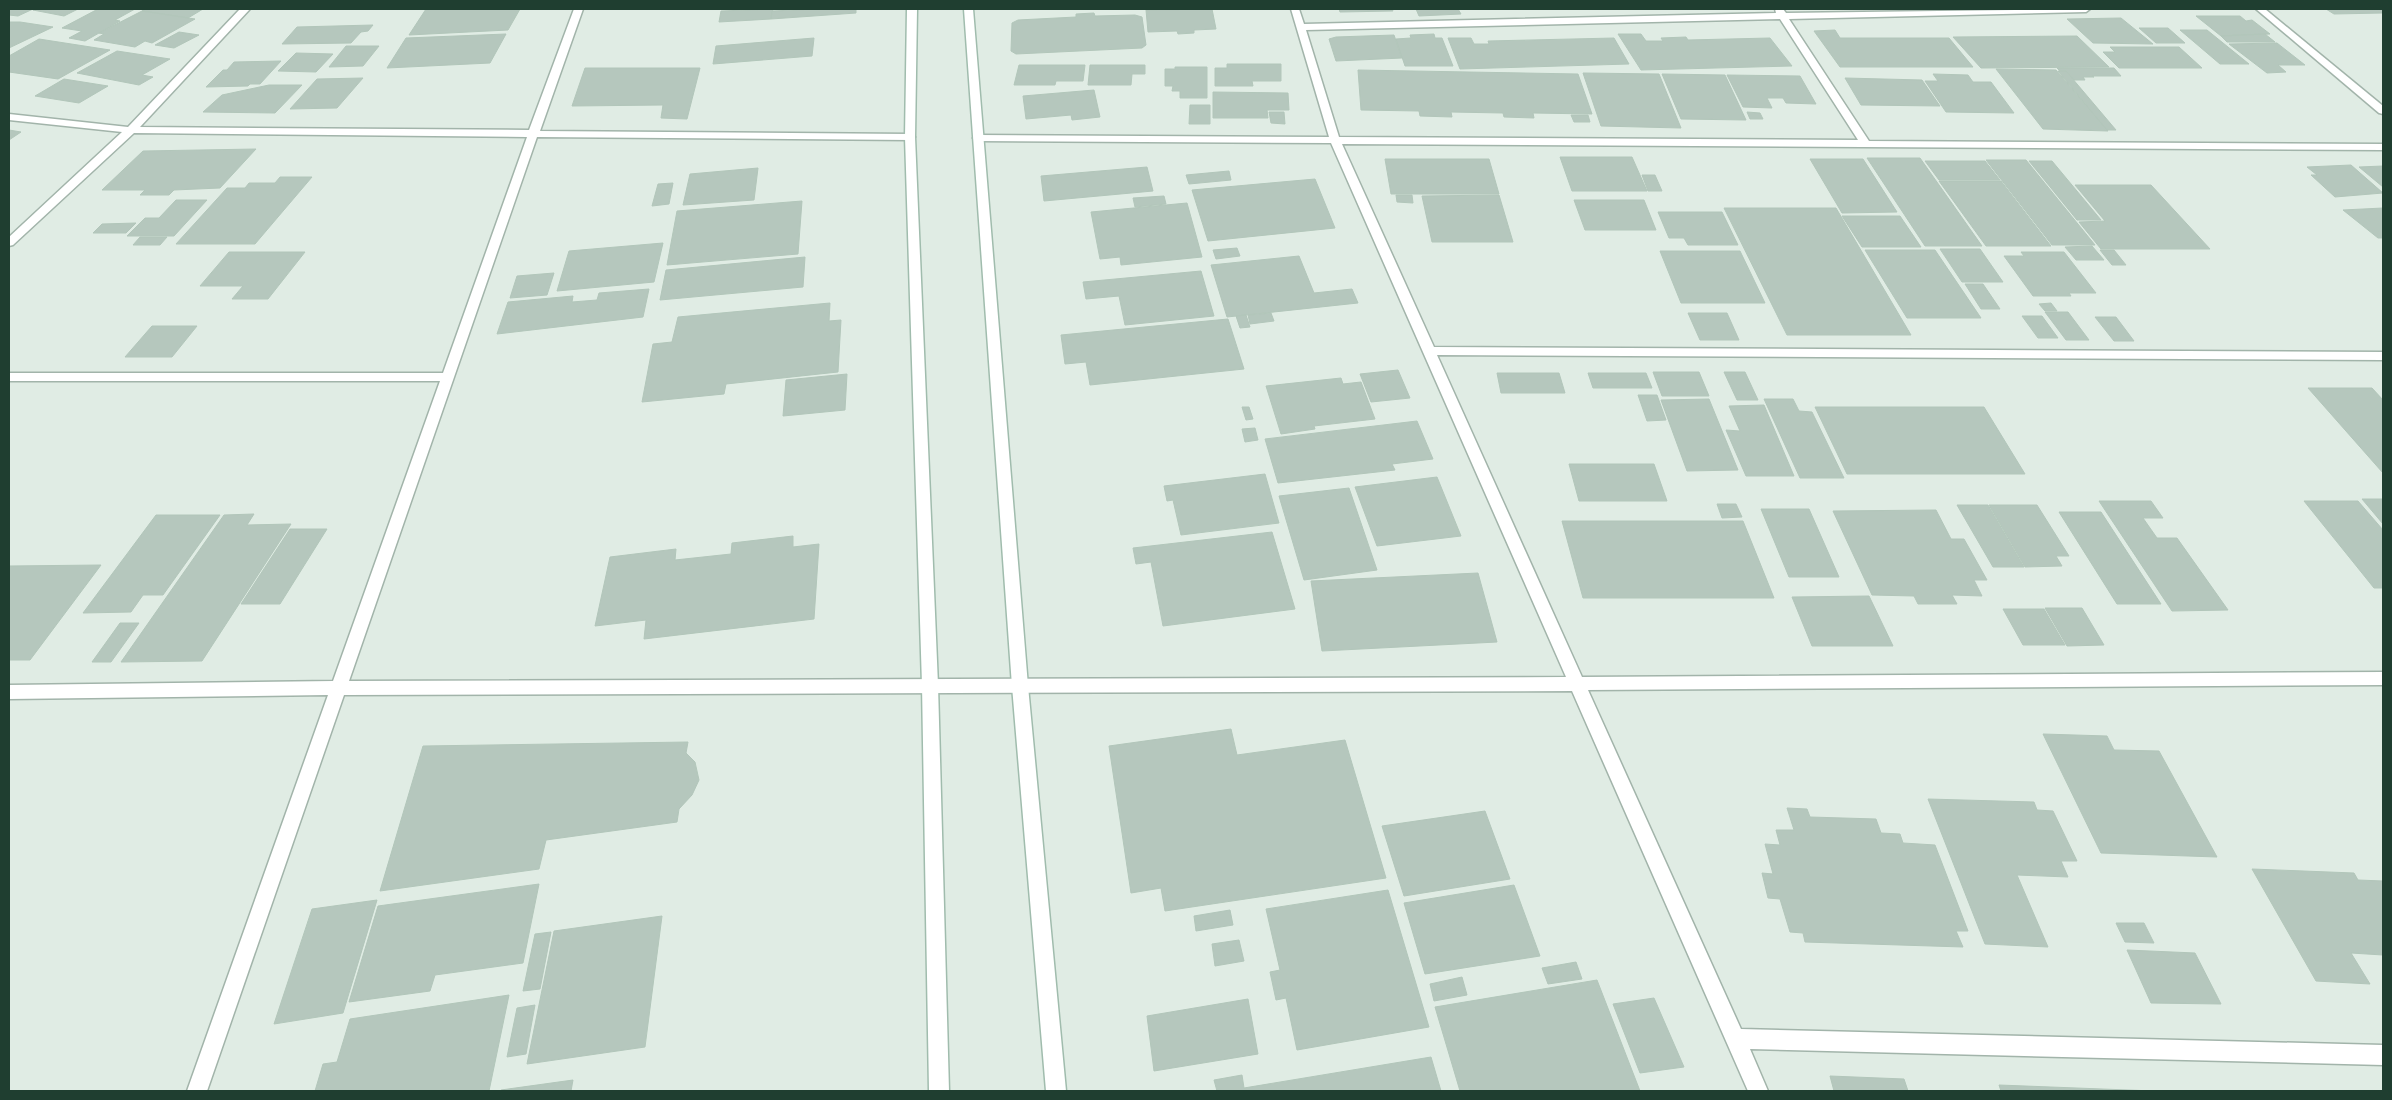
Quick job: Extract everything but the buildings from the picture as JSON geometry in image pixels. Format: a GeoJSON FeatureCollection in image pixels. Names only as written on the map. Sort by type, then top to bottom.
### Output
{"type":"FeatureCollection","features":[{"type":"Feature","properties":{"kind":"street"},"geometry":{"type":"LineString","coordinates":[[9,243],[131,130],[245,9]]}},
{"type":"Feature","properties":{"kind":"street"},"geometry":{"type":"LineString","coordinates":[[197,1091],[533,134],[579,9]]}},
{"type":"Feature","properties":{"kind":"street"},"geometry":{"type":"LineString","coordinates":[[912,9],[910,137],[930,685],[939,1091]]}},
{"type":"Feature","properties":{"kind":"street"},"geometry":{"type":"LineString","coordinates":[[968,9],[1020,686],[1056,1091]]}},
{"type":"Feature","properties":{"kind":"street"},"geometry":{"type":"LineString","coordinates":[[1295,9],[1335,140],[1758,1091]]}},
{"type":"Feature","properties":{"kind":"street"},"geometry":{"type":"LineString","coordinates":[[1300,27],[1781,13],[2086,9]]}},
{"type":"Feature","properties":{"kind":"street"},"geometry":{"type":"LineString","coordinates":[[2260,9],[2383,111]]}},
{"type":"Feature","properties":{"kind":"street"},"geometry":{"type":"LineString","coordinates":[[1781,13],[1866,144]]}},
{"type":"Feature","properties":{"kind":"street"},"geometry":{"type":"LineString","coordinates":[[9,117],[131,130],[910,137]]}},
{"type":"Feature","properties":{"kind":"street"},"geometry":{"type":"LineString","coordinates":[[978,138],[2383,147]]}},
{"type":"Feature","properties":{"kind":"street"},"geometry":{"type":"LineString","coordinates":[[1429,350],[2383,356]]}},
{"type":"Feature","properties":{"kind":"street"},"geometry":{"type":"LineString","coordinates":[[9,377],[448,377]]}},
{"type":"Feature","properties":{"kind":"street"},"geometry":{"type":"LineString","coordinates":[[9,692],[339,688],[1577,684],[2383,678]]}},
{"type":"Feature","properties":{"kind":"street"},"geometry":{"type":"LineString","coordinates":[[1735,1039],[2383,1055]]}}]}
